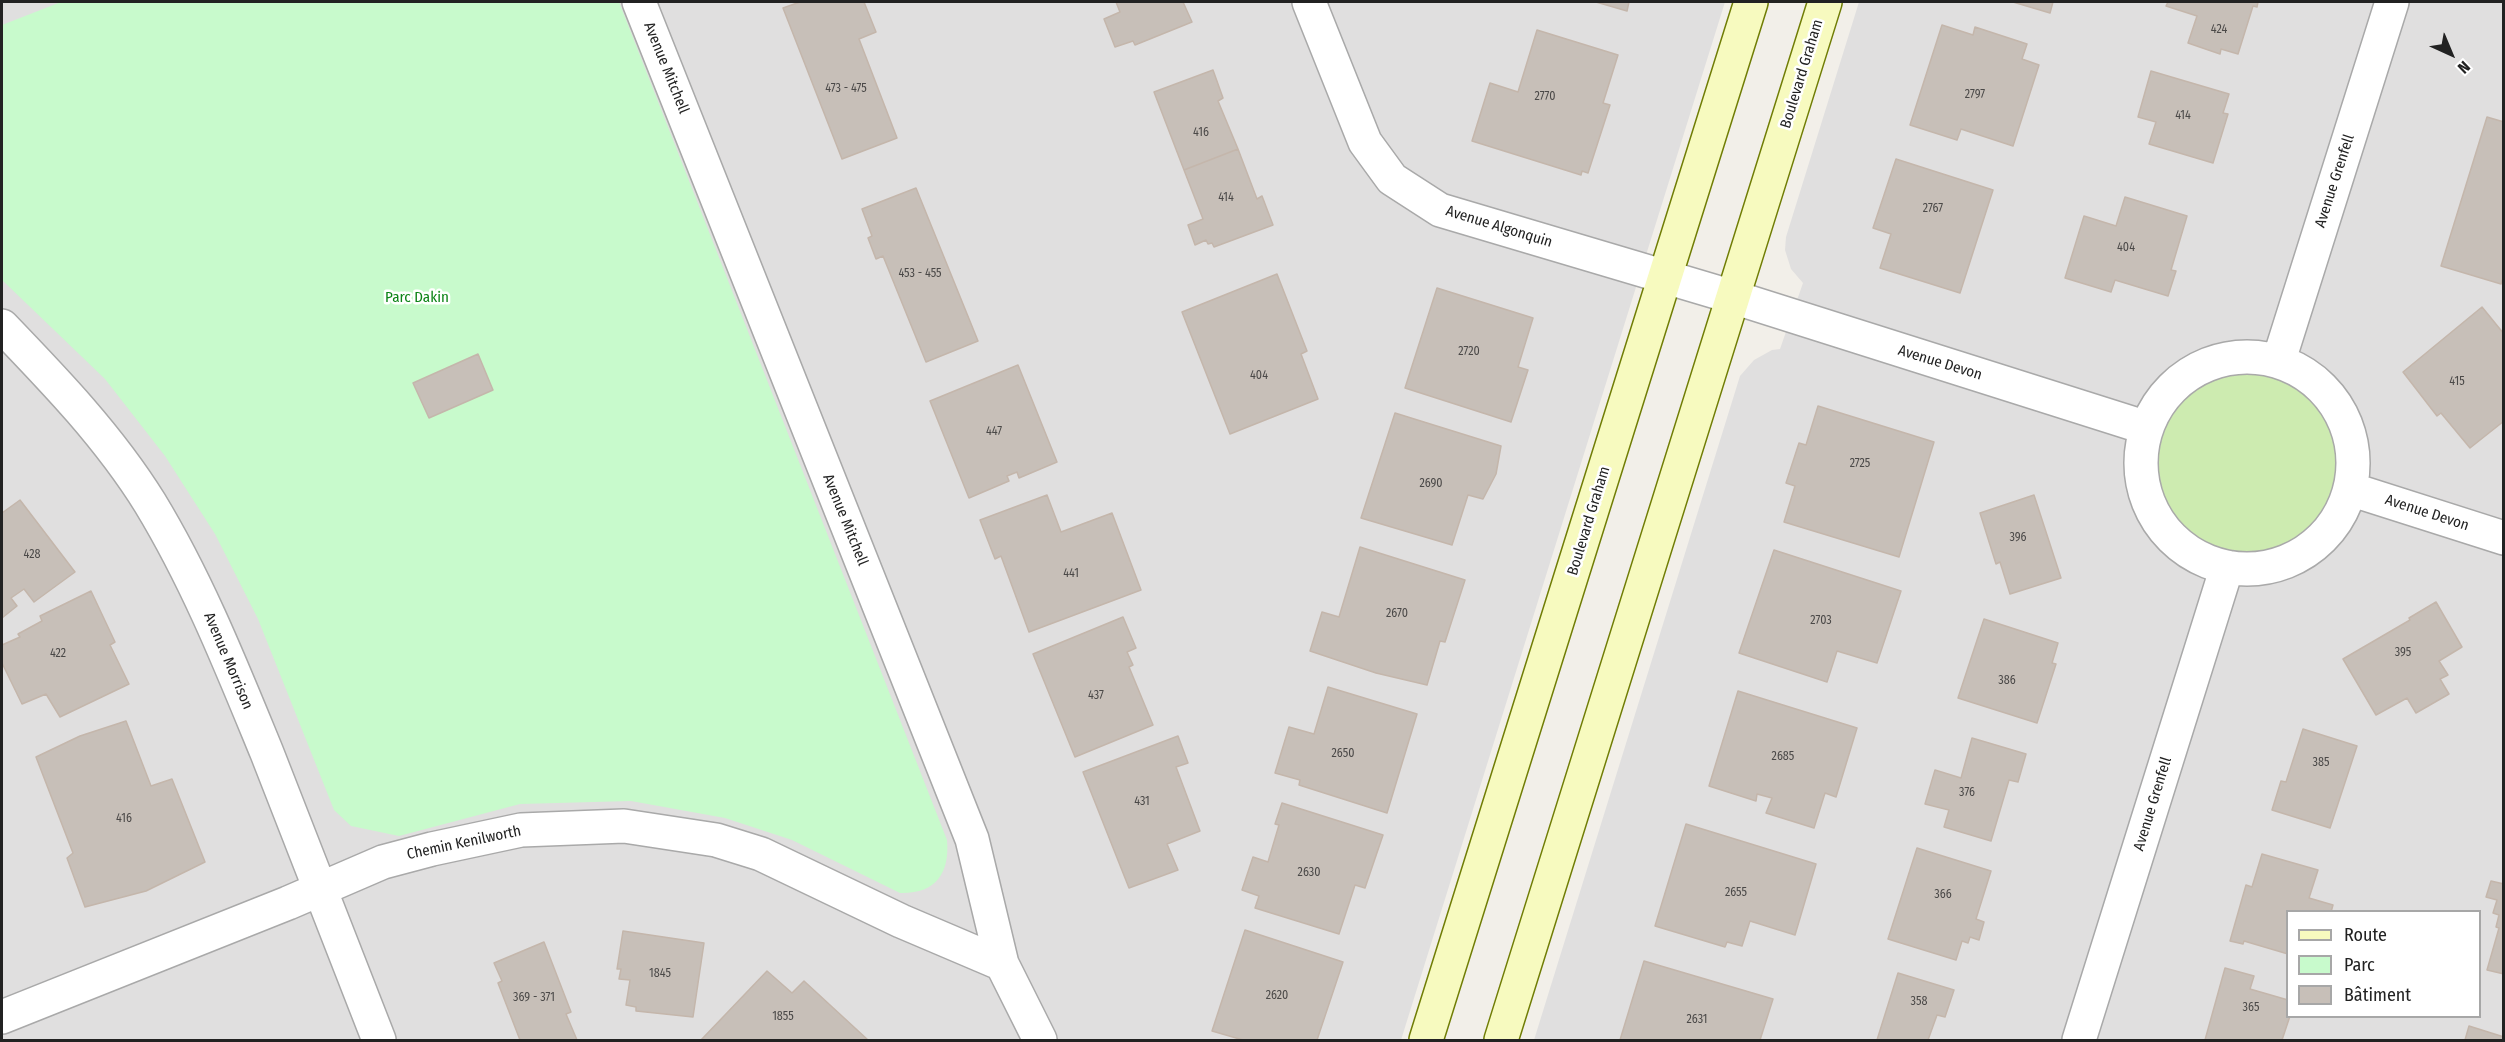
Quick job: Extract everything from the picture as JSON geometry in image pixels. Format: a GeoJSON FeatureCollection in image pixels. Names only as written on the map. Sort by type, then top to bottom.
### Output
{"type":"FeatureCollection","features":[{"type":"Feature","properties":{"kind":"street","name":"Avenue Mitchell"},"geometry":{"type":"LineString","coordinates":[[639,2],[972,839],[1002,964],[1040,1041]]}},
{"type":"Feature","properties":{"kind":"street","name":"Avenue Algonquin"},"geometry":{"type":"LineString","coordinates":[[1309,2],[1365,142],[1392,178],[1440,210],[1732,297]]}},
{"type":"Feature","properties":{"kind":"street","name":"Boulevard Graham"},"geometry":{"type":"LineString","coordinates":[[1426,1041],[1751,2]]}},
{"type":"Feature","properties":{"kind":"street","name":"Boulevard Graham"},"geometry":{"type":"LineString","coordinates":[[1501,1041],[1825,2]]}},
{"type":"Feature","properties":{"kind":"street","name":"Avenue Grenfell"},"geometry":{"type":"LineString","coordinates":[[2279,360],[2392,2]]}},
{"type":"Feature","properties":{"kind":"street","name":"Avenue Devon"},"geometry":{"type":"LineString","coordinates":[[1732,297],[2147,428]]}},
{"type":"Feature","properties":{"kind":"street","name":"Avenue Morrison"},"geometry":{"type":"LineString","coordinates":[[2,326],[64,390],[105,440],[149,502],[165,530],[217,632],[379,1041]]}},
{"type":"Feature","properties":{"kind":"street"},"geometry":{"type":"LineString","coordinates":[[2246,356],[2279,360],[2309,375],[2332,398],[2345,419],[2352,442],[2354,465],[2350,489],[2342,512],[2327,533],[2304,553],[2277,565],[2251,569],[2227,567],[2204,560],[2185,549],[2167,534],[2154,514],[2141,474],[2142,445],[2147,428],[2154,410],[2166,395],[2190,373],[2213,362],[2232,357],[2246,356]]}},
{"type":"Feature","properties":{"kind":"street","name":"Avenue Devon"},"geometry":{"type":"LineString","coordinates":[[2350,489],[2504,538]]}},
{"type":"Feature","properties":{"kind":"street","name":"Avenue Grenfell"},"geometry":{"type":"LineString","coordinates":[[2079,1041],[2227,567]]}},
{"type":"Feature","properties":{"kind":"street","name":"Chemin Kenilworth"},"geometry":{"type":"LineString","coordinates":[[2,1017],[319,890],[383,862],[521,830],[624,826],[716,840],[761,854],[901,921],[1002,964]]}},
{"type":"Feature","properties":{"kind":"shaded area"},"geometry":{"type":"Polygon","coordinates":[[[2,2],[1725,2],[1401,1040],[2,1040],[2,2]]]}},
{"type":"Feature","properties":{"kind":"shaded area"},"geometry":{"type":"Polygon","coordinates":[[[1859,2],[2503,2],[2503,1040],[1534,1040],[1740,376],[1754,360],[1772,350],[1780,349],[1803,283],[1791,269],[1785,250],[1786,237],[1859,2]]]}},
{"type":"Feature","properties":{"kind":"green space","name":"Parc Dakin"},"geometry":{"type":"Polygon","coordinates":[[[61,2],[619,2],[947,840],[946,863],[938,880],[923,890],[900,893],[792,840],[725,818],[631,801],[520,804],[399,836],[351,826],[334,810],[258,619],[215,534],[165,456],[105,379],[2,280],[2,25],[61,2]]]}},
{"type":"Feature","properties":{"kind":"green space"},"geometry":{"type":"Polygon","coordinates":[[[2237,357],[2257,357],[2297,369],[2322,388],[2335,404],[2345,422],[2351,442],[2353,463],[2351,484],[2345,504],[2335,522],[2322,538],[2306,551],[2288,561],[2257,569],[2237,569],[2197,557],[2165,530],[2149,504],[2141,473],[2141,453],[2153,413],[2180,381],[2206,365],[2237,357]]]}},
{"type":"Feature","properties":{"kind":"building"},"geometry":{"type":"Polygon","coordinates":[[[800,2],[864,2],[876,32],[859,39],[897,138],[842,159],[783,8],[800,2]]]}},
{"type":"Feature","properties":{"kind":"building"},"geometry":{"type":"Polygon","coordinates":[[[1116,2],[1183,2],[1192,22],[1135,45],[1133,41],[1115,47],[1104,19],[1120,12],[1116,2]]]}},
{"type":"Feature","properties":{"kind":"building"},"geometry":{"type":"Polygon","coordinates":[[[1596,2],[1629,2],[1627,11],[1596,2]]]}},
{"type":"Feature","properties":{"kind":"building"},"geometry":{"type":"Polygon","coordinates":[[[2013,2],[2053,2],[2050,13],[2013,2]]]}},
{"type":"Feature","properties":{"kind":"building"},"geometry":{"type":"Polygon","coordinates":[[[2168,2],[2258,2],[2257,7],[2253,6],[2238,54],[2221,49],[2220,54],[2188,43],[2197,16],[2166,6],[2168,2]]]}},
{"type":"Feature","properties":{"kind":"building"},"geometry":{"type":"Polygon","coordinates":[[[1942,25],[1973,35],[1975,27],[2027,44],[2022,59],[2039,65],[2013,146],[1961,129],[1957,140],[1910,125],[1942,25]]]}},
{"type":"Feature","properties":{"kind":"building"},"geometry":{"type":"Polygon","coordinates":[[[1537,30],[1618,55],[1603,103],[1610,105],[1588,173],[1582,171],[1581,175],[1472,141],[1490,83],[1518,92],[1537,30]]]}},
{"type":"Feature","properties":{"kind":"building"},"geometry":{"type":"Polygon","coordinates":[[[1213,70],[1223,98],[1218,101],[1238,149],[1184,170],[1154,92],[1213,70]]]}},
{"type":"Feature","properties":{"kind":"building"},"geometry":{"type":"Polygon","coordinates":[[[2151,71],[2229,94],[2223,113],[2228,114],[2213,163],[2149,144],[2156,122],[2138,117],[2151,71]]]}},
{"type":"Feature","properties":{"kind":"building"},"geometry":{"type":"Polygon","coordinates":[[[2487,117],[2504,122],[2504,275],[2501,284],[2441,266],[2487,117]]]}},
{"type":"Feature","properties":{"kind":"building"},"geometry":{"type":"Polygon","coordinates":[[[1238,149],[1257,199],[1262,196],[1273,225],[1214,247],[1206,240],[1195,245],[1188,225],[1203,219],[1184,170],[1238,149]]]}},
{"type":"Feature","properties":{"kind":"building"},"geometry":{"type":"Polygon","coordinates":[[[1896,159],[1993,190],[1960,293],[1880,268],[1891,234],[1873,228],[1896,159]]]}},
{"type":"Feature","properties":{"kind":"building"},"geometry":{"type":"Polygon","coordinates":[[[916,188],[978,341],[926,362],[883,256],[876,259],[868,238],[872,236],[862,209],[916,188]]]}},
{"type":"Feature","properties":{"kind":"building"},"geometry":{"type":"Polygon","coordinates":[[[2125,197],[2187,216],[2171,270],[2176,271],[2168,296],[2115,280],[2111,292],[2065,278],[2084,216],[2116,226],[2125,197]]]}},
{"type":"Feature","properties":{"kind":"building"},"geometry":{"type":"Polygon","coordinates":[[[1277,274],[1307,351],[1301,354],[1318,399],[1230,434],[1182,312],[1277,274]]]}},
{"type":"Feature","properties":{"kind":"building"},"geometry":{"type":"Polygon","coordinates":[[[1437,288],[1533,318],[1518,367],[1528,370],[1511,422],[1405,388],[1437,288]]]}},
{"type":"Feature","properties":{"kind":"building"},"geometry":{"type":"Polygon","coordinates":[[[2482,307],[2504,334],[2504,421],[2470,448],[2441,413],[2437,416],[2403,372],[2482,307]]]}},
{"type":"Feature","properties":{"kind":"building"},"geometry":{"type":"Polygon","coordinates":[[[478,354],[493,390],[429,418],[413,383],[478,354]]]}},
{"type":"Feature","properties":{"kind":"building"},"geometry":{"type":"Polygon","coordinates":[[[1018,365],[1057,462],[1019,478],[1017,472],[1007,476],[1009,481],[969,498],[930,401],[1018,365]]]}},
{"type":"Feature","properties":{"kind":"building"},"geometry":{"type":"Polygon","coordinates":[[[1818,406],[1934,442],[1899,557],[1784,522],[1795,486],[1786,483],[1799,443],[1806,445],[1818,406]]]}},
{"type":"Feature","properties":{"kind":"building"},"geometry":{"type":"Polygon","coordinates":[[[1395,413],[1501,446],[1496,474],[1483,499],[1468,495],[1452,545],[1361,518],[1395,413]]]}},
{"type":"Feature","properties":{"kind":"building"},"geometry":{"type":"Polygon","coordinates":[[[1047,495],[1061,532],[1112,513],[1141,590],[1029,632],[1001,556],[995,559],[980,520],[1047,495]]]}},
{"type":"Feature","properties":{"kind":"building"},"geometry":{"type":"Polygon","coordinates":[[[2034,495],[2061,578],[2010,594],[2000,562],[1996,564],[1980,513],[2034,495]]]}},
{"type":"Feature","properties":{"kind":"building"},"geometry":{"type":"Polygon","coordinates":[[[20,500],[75,572],[34,602],[24,589],[11,598],[17,606],[2,618],[2,513],[20,500]]]}},
{"type":"Feature","properties":{"kind":"building"},"geometry":{"type":"Polygon","coordinates":[[[1360,547],[1465,580],[1445,642],[1440,641],[1427,685],[1376,673],[1310,651],[1322,612],[1339,617],[1360,547]]]}},
{"type":"Feature","properties":{"kind":"building"},"geometry":{"type":"Polygon","coordinates":[[[1774,550],[1901,591],[1877,663],[1837,651],[1827,682],[1739,653],[1774,550]]]}},
{"type":"Feature","properties":{"kind":"building"},"geometry":{"type":"Polygon","coordinates":[[[91,591],[115,642],[110,645],[129,684],[60,717],[46,694],[22,704],[2,663],[2,645],[20,637],[18,634],[42,621],[40,616],[91,591]]]}},
{"type":"Feature","properties":{"kind":"building"},"geometry":{"type":"Polygon","coordinates":[[[2436,602],[2462,647],[2439,661],[2448,675],[2440,679],[2449,694],[2416,713],[2407,698],[2376,715],[2343,659],[2436,602]]]}},
{"type":"Feature","properties":{"kind":"building"},"geometry":{"type":"Polygon","coordinates":[[[1123,617],[1136,648],[1127,652],[1133,665],[1129,667],[1153,725],[1075,757],[1033,654],[1123,617]]]}},
{"type":"Feature","properties":{"kind":"building"},"geometry":{"type":"Polygon","coordinates":[[[1984,619],[2058,643],[2052,663],[2056,664],[2037,723],[1958,698],[1984,619]]]}},
{"type":"Feature","properties":{"kind":"building"},"geometry":{"type":"Polygon","coordinates":[[[1328,687],[1417,714],[1387,813],[1299,785],[1300,780],[1275,773],[1289,727],[1314,734],[1328,687]]]}},
{"type":"Feature","properties":{"kind":"building"},"geometry":{"type":"Polygon","coordinates":[[[1738,691],[1857,728],[1836,797],[1825,793],[1814,828],[1766,813],[1772,798],[1757,794],[1756,801],[1709,786],[1738,691]]]}},
{"type":"Feature","properties":{"kind":"building"},"geometry":{"type":"Polygon","coordinates":[[[126,721],[151,786],[172,779],[205,862],[146,891],[85,907],[67,858],[73,853],[36,757],[80,736],[126,721]]]}},
{"type":"Feature","properties":{"kind":"building"},"geometry":{"type":"Polygon","coordinates":[[[2303,729],[2357,746],[2330,828],[2272,810],[2281,781],[2286,782],[2303,729]]]}},
{"type":"Feature","properties":{"kind":"building"},"geometry":{"type":"Polygon","coordinates":[[[1178,736],[1188,763],[1176,767],[1200,831],[1167,844],[1178,870],[1129,888],[1083,772],[1178,736]]]}},
{"type":"Feature","properties":{"kind":"building"},"geometry":{"type":"Polygon","coordinates":[[[1972,738],[2026,754],[2018,782],[2009,780],[1991,841],[1944,827],[1949,810],[1925,804],[1935,770],[1961,778],[1972,738]]]}},
{"type":"Feature","properties":{"kind":"building"},"geometry":{"type":"Polygon","coordinates":[[[1282,803],[1383,835],[1365,888],[1355,885],[1339,934],[1255,908],[1259,896],[1242,890],[1253,857],[1268,862],[1279,825],[1275,824],[1282,803]]]}},
{"type":"Feature","properties":{"kind":"building"},"geometry":{"type":"Polygon","coordinates":[[[1686,824],[1816,864],[1795,935],[1750,921],[1742,946],[1727,942],[1725,947],[1655,926],[1686,824]]]}},
{"type":"Feature","properties":{"kind":"building"},"geometry":{"type":"Polygon","coordinates":[[[1917,848],[1991,871],[1976,919],[1984,922],[1979,940],[1970,937],[1968,943],[1962,941],[1956,960],[1888,939],[1917,848]]]}},
{"type":"Feature","properties":{"kind":"building"},"geometry":{"type":"Polygon","coordinates":[[[2262,854],[2318,870],[2309,898],[2333,905],[2332,910],[2286,910],[2286,953],[2244,941],[2243,944],[2230,941],[2246,885],[2252,887],[2262,854]]]}},
{"type":"Feature","properties":{"kind":"building"},"geometry":{"type":"Polygon","coordinates":[[[2491,881],[2504,884],[2504,974],[2487,970],[2499,928],[2496,927],[2499,915],[2493,913],[2497,900],[2486,897],[2491,881]]]}},
{"type":"Feature","properties":{"kind":"building"},"geometry":{"type":"Polygon","coordinates":[[[1245,930],[1343,962],[1317,1040],[1243,1040],[1212,1031],[1245,930]]]}},
{"type":"Feature","properties":{"kind":"building"},"geometry":{"type":"Polygon","coordinates":[[[623,931],[704,943],[693,1017],[636,1011],[636,1007],[626,1005],[630,980],[619,979],[621,969],[617,969],[623,931]]]}},
{"type":"Feature","properties":{"kind":"building"},"geometry":{"type":"Polygon","coordinates":[[[544,942],[571,1012],[566,1014],[577,1040],[520,1040],[498,983],[502,981],[494,963],[544,942]]]}},
{"type":"Feature","properties":{"kind":"building"},"geometry":{"type":"Polygon","coordinates":[[[1644,961],[1773,999],[1760,1040],[1620,1040],[1644,961]]]}},
{"type":"Feature","properties":{"kind":"building"},"geometry":{"type":"Polygon","coordinates":[[[2225,968],[2254,976],[2250,989],[2286,999],[2286,1018],[2289,1018],[2282,1040],[2205,1040],[2225,968]]]}},
{"type":"Feature","properties":{"kind":"building"},"geometry":{"type":"Polygon","coordinates":[[[767,971],[792,993],[804,981],[868,1040],[701,1040],[767,971]]]}},
{"type":"Feature","properties":{"kind":"building"},"geometry":{"type":"Polygon","coordinates":[[[1898,973],[1954,990],[1945,1017],[1937,1015],[1928,1040],[1877,1040],[1898,973]]]}},
{"type":"Feature","properties":{"kind":"building"},"geometry":{"type":"Polygon","coordinates":[[[2469,1026],[2504,1037],[2504,1040],[2465,1040],[2469,1026]]]}}]}
